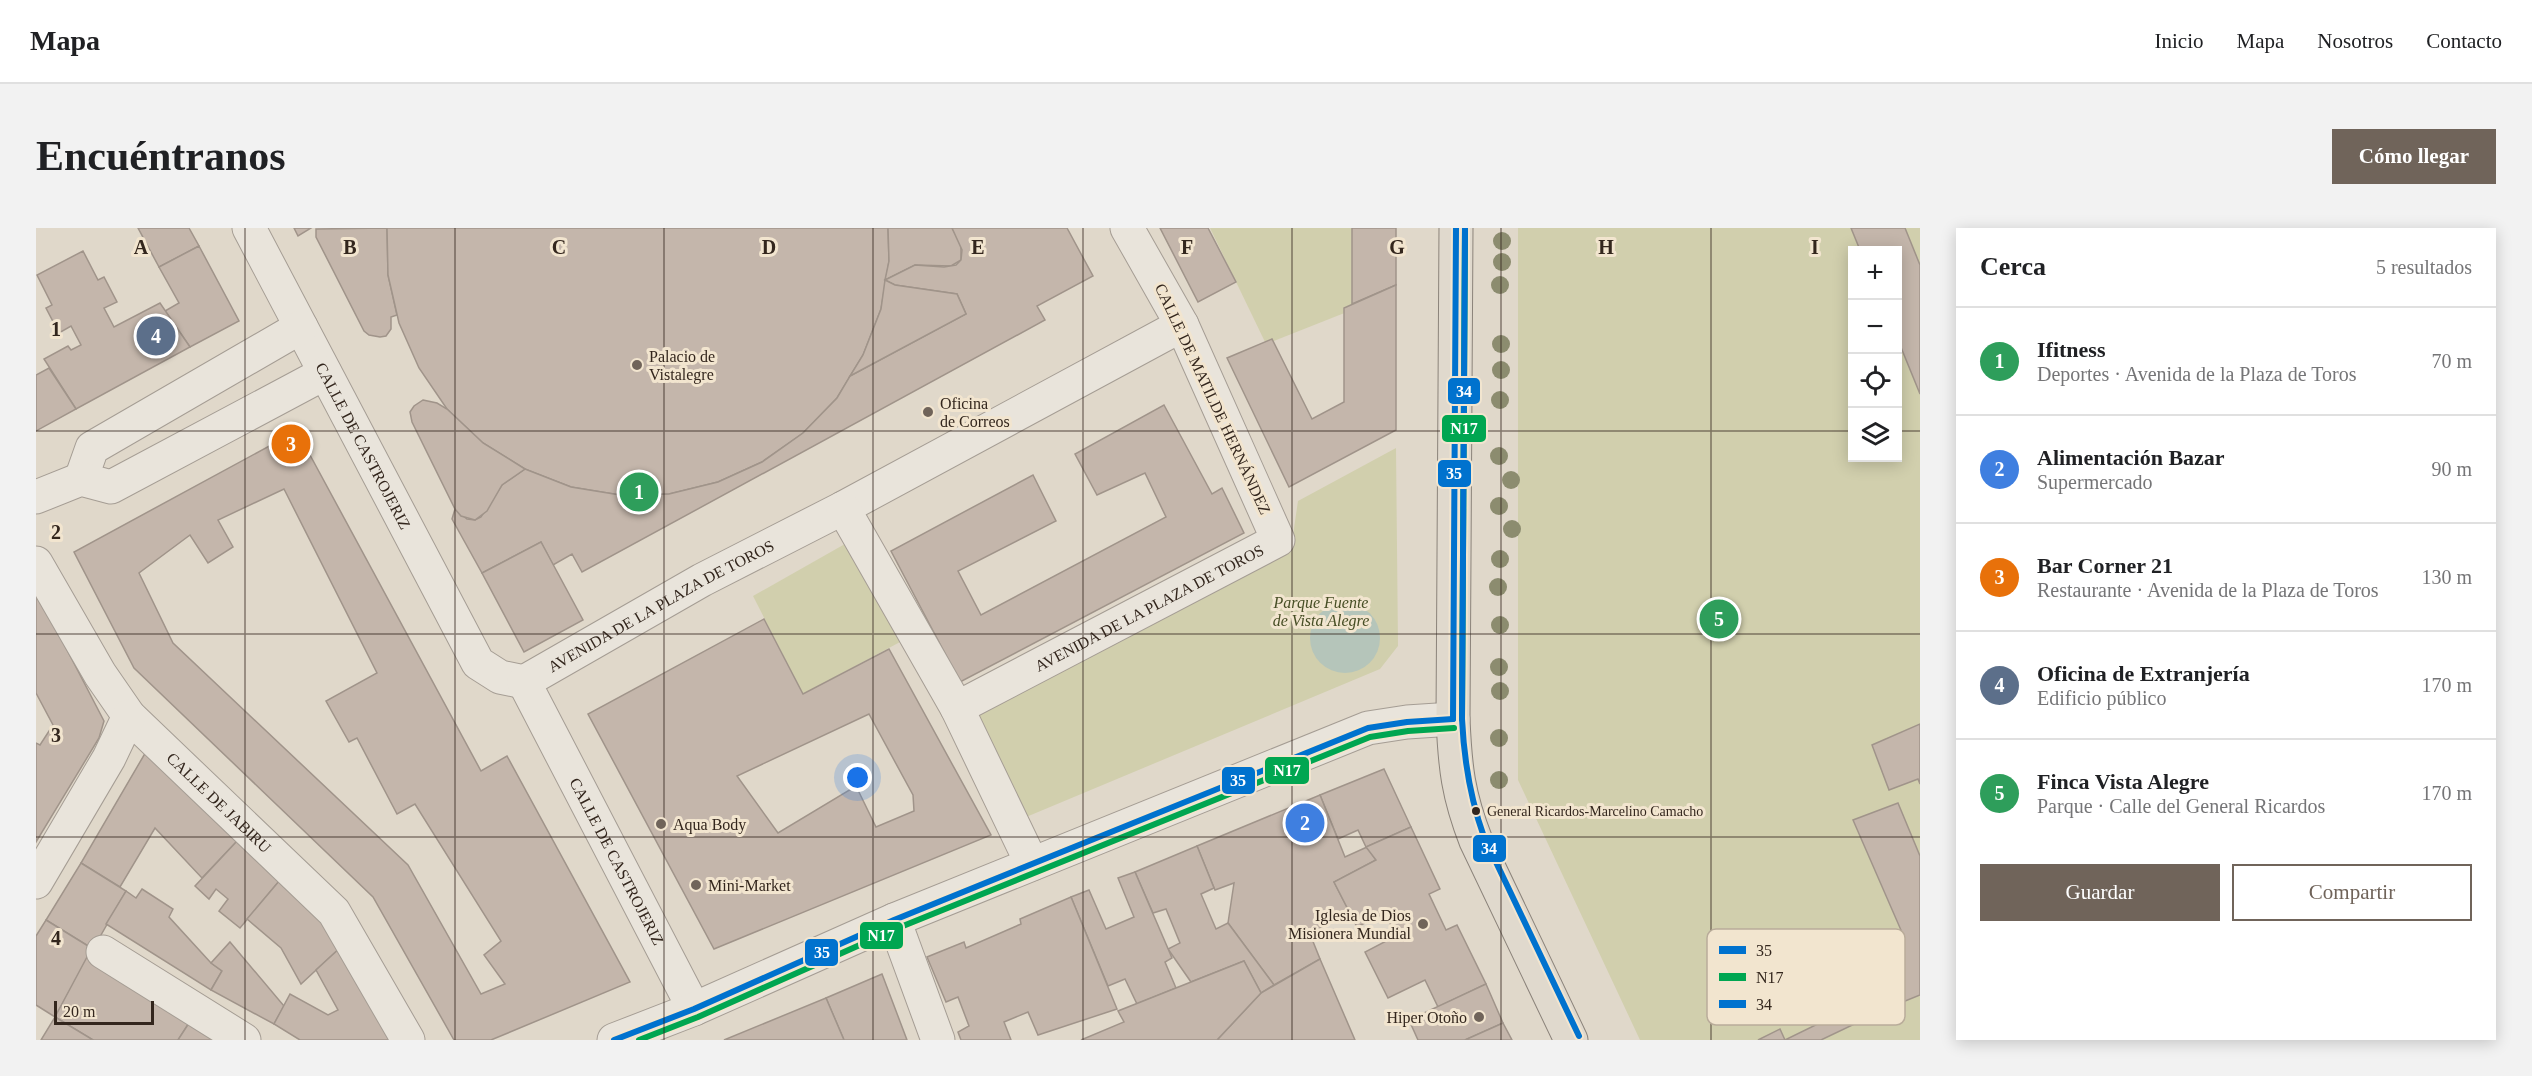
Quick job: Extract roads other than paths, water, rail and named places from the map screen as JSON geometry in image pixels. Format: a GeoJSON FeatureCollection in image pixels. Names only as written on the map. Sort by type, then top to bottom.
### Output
{"type":"FeatureCollection","features":[{"type":"Feature","properties":{"kind":"main road"},"geometry":{"type":"LineString","coordinates":[[1456,228],[1453,719],[1456,774],[1465,812],[1476,840],[1571,1040]]}},
{"type":"Feature","properties":{"kind":"street","name":"CALLE DE CASTROJERIZ"},"geometry":{"type":"LineString","coordinates":[[249,228],[478,663],[500,677],[524,682],[694,1009]]}},
{"type":"Feature","properties":{"kind":"street","name":"CALLE DE MATILDE HERNÁNDEZ"},"geometry":{"type":"LineString","coordinates":[[1127,228],[1182,325],[1278,540]]}},
{"type":"Feature","properties":{"kind":"street","name":"AVENIDA DE LA PLAZA DE TOROS"},"geometry":{"type":"LineString","coordinates":[[524,682],[702,580],[843,508],[1182,325]]}},
{"type":"Feature","properties":{"kind":"street"},"geometry":{"type":"LineString","coordinates":[[81,479],[92,448],[301,327]]}},
{"type":"Feature","properties":{"kind":"street"},"geometry":{"type":"LineString","coordinates":[[36,497],[81,479],[111,487],[325,374]]}},
{"type":"Feature","properties":{"kind":"street"},"geometry":{"type":"LineString","coordinates":[[843,508],[957,708],[1032,864]]}},
{"type":"Feature","properties":{"kind":"street","name":"AVENIDA DE LA PLAZA DE TOROS"},"geometry":{"type":"LineString","coordinates":[[957,708],[1278,540]]}},
{"type":"Feature","properties":{"kind":"street","name":"CALLE DE JABIRU"},"geometry":{"type":"LineString","coordinates":[[36,563],[99,675],[129,716],[334,912],[408,1040]]}},
{"type":"Feature","properties":{"kind":"street"},"geometry":{"type":"LineString","coordinates":[[36,882],[108,758],[129,716]]}},
{"type":"Feature","properties":{"kind":"street"},"geometry":{"type":"LineString","coordinates":[[614,1040],[694,1009],[894,920],[1368,728],[1407,722],[1453,719]]}},
{"type":"Feature","properties":{"kind":"street"},"geometry":{"type":"LineString","coordinates":[[894,920],[938,1040]]}},
{"type":"Feature","properties":{"kind":"street"},"geometry":{"type":"LineString","coordinates":[[103,952],[244,1040]]}},
{"type":"Feature","properties":{"kind":"place","name":"Oficina de Extranjería"},"geometry":{"type":"Point","coordinates":[156,336]}},
{"type":"Feature","properties":{"kind":"place","name":"Palacio de Vistalegre"},"geometry":{"type":"Point","coordinates":[637,365]}},
{"type":"Feature","properties":{"kind":"place","name":"Oficina de Correos"},"geometry":{"type":"Point","coordinates":[928,412]}},
{"type":"Feature","properties":{"kind":"place","name":"Bar Corner 21"},"geometry":{"type":"Point","coordinates":[291,444]}},
{"type":"Feature","properties":{"kind":"place","name":"Ifitness"},"geometry":{"type":"Point","coordinates":[639,492]}},
{"type":"Feature","properties":{"kind":"place","name":"Finca Vista Alegre"},"geometry":{"type":"Point","coordinates":[1719,619]}},
{"type":"Feature","properties":{"kind":"place","name":"General Ricardos-Marcelino Camacho"},"geometry":{"type":"Point","coordinates":[1476,811]}},
{"type":"Feature","properties":{"kind":"place","name":"Alimentación Bazar"},"geometry":{"type":"Point","coordinates":[1305,823]}},
{"type":"Feature","properties":{"kind":"place","name":"Aqua Body"},"geometry":{"type":"Point","coordinates":[661,824]}},
{"type":"Feature","properties":{"kind":"place","name":"Mini-Market"},"geometry":{"type":"Point","coordinates":[696,885]}},
{"type":"Feature","properties":{"kind":"place","name":"Iglesia de Dios Misionera Mundial"},"geometry":{"type":"Point","coordinates":[1423,924]}},
{"type":"Feature","properties":{"kind":"place","name":"Hiper Otoño"},"geometry":{"type":"Point","coordinates":[1479,1017]}},
{"type":"Feature","properties":{"kind":"park label","name":"Parque Fuente de Vista Alegre"},"geometry":{"type":"Point","coordinates":[1321,611]}}]}
